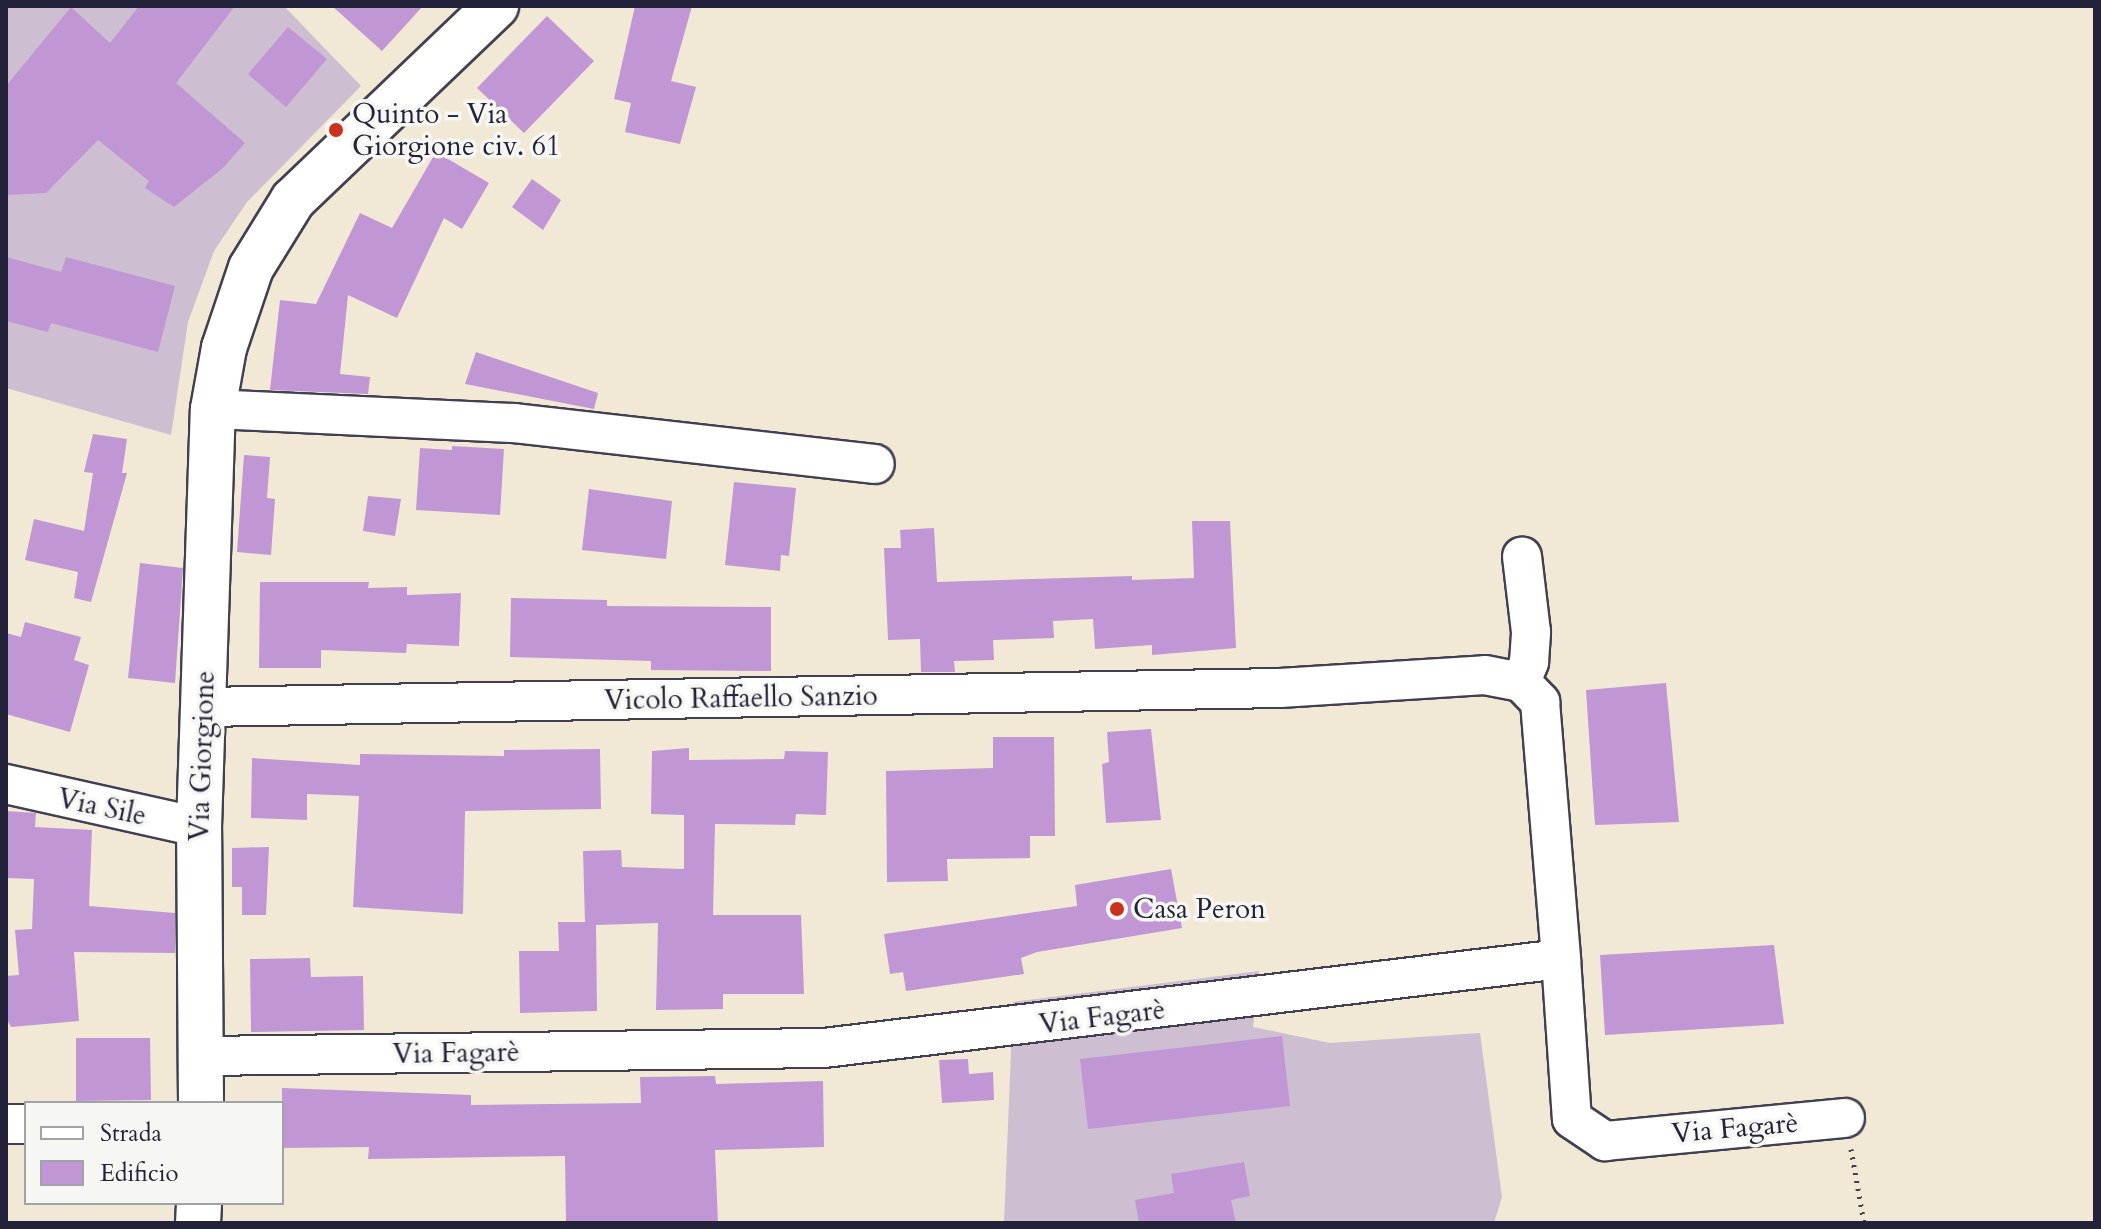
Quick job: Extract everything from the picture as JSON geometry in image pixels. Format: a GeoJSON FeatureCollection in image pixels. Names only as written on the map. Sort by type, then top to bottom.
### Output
{"type":"FeatureCollection","features":[{"type":"Feature","properties":{"kind":"street","name":"Via Giorgione"},"geometry":{"type":"LineString","coordinates":[[201,1101],[199,827],[213,409],[224,348],[251,268],[293,200],[496,6]]}},
{"type":"Feature","properties":{"kind":"street"},"geometry":{"type":"LineString","coordinates":[[213,409],[514,423],[875,464]]}},
{"type":"Feature","properties":{"kind":"street"},"geometry":{"type":"LineString","coordinates":[[1522,557],[1531,632],[1529,662],[1521,682],[1540,702],[1561,959]]}},
{"type":"Feature","properties":{"kind":"street","name":"Vicolo Raffaello Sanzio"},"geometry":{"type":"LineString","coordinates":[[203,707],[1280,688],[1485,675],[1521,682]]}},
{"type":"Feature","properties":{"kind":"street","name":"Via Sile"},"geometry":{"type":"LineString","coordinates":[[6,784],[199,827]]}},
{"type":"Feature","properties":{"kind":"street","name":"Via Fagarè"},"geometry":{"type":"LineString","coordinates":[[202,1056],[824,1048],[1561,959],[1572,1119],[1605,1141],[1845,1118]]}},
{"type":"Feature","properties":{"kind":"path"},"geometry":{"type":"LineString","coordinates":[[1845,1118],[1864,1223]]}},
{"type":"Feature","properties":{"kind":"shaded area"},"geometry":{"type":"Polygon","coordinates":[[[6,6],[284,6],[361,86],[247,202],[214,251],[188,322],[171,435],[6,388],[6,6]]]}},
{"type":"Feature","properties":{"kind":"shaded area"},"geometry":{"type":"Polygon","coordinates":[[[1259,971],[1253,1027],[1330,1043],[1480,1033],[1502,1197],[1494,1223],[1004,1223],[1013,1002],[1259,971]]]}},
{"type":"Feature","properties":{"kind":"building"},"geometry":{"type":"Polygon","coordinates":[[[139,6],[235,6],[176,83],[245,143],[223,168],[174,207],[145,188],[149,181],[98,140],[46,193],[6,195],[6,86],[71,7],[110,43],[139,6]]]}},
{"type":"Feature","properties":{"kind":"building"},"geometry":{"type":"Polygon","coordinates":[[[332,6],[423,6],[382,51],[332,6]]]}},
{"type":"Feature","properties":{"kind":"building"},"geometry":{"type":"Polygon","coordinates":[[[635,6],[692,6],[671,81],[696,87],[680,144],[625,132],[631,103],[614,99],[635,6]]]}},
{"type":"Feature","properties":{"kind":"building"},"geometry":{"type":"Polygon","coordinates":[[[547,16],[594,61],[524,133],[477,88],[547,16]]]}},
{"type":"Feature","properties":{"kind":"building"},"geometry":{"type":"Polygon","coordinates":[[[288,27],[327,59],[286,107],[248,74],[288,27]]]}},
{"type":"Feature","properties":{"kind":"building"},"geometry":{"type":"Polygon","coordinates":[[[436,152],[489,183],[462,229],[444,218],[397,318],[348,295],[340,374],[370,377],[368,394],[270,390],[280,300],[316,304],[360,213],[392,228],[436,152]]]}},
{"type":"Feature","properties":{"kind":"building"},"geometry":{"type":"Polygon","coordinates":[[[532,179],[561,200],[543,230],[512,207],[532,179]]]}},
{"type":"Feature","properties":{"kind":"building"},"geometry":{"type":"Polygon","coordinates":[[[6,257],[61,272],[66,257],[175,286],[158,352],[51,323],[48,332],[6,321],[6,257]]]}},
{"type":"Feature","properties":{"kind":"building"},"geometry":{"type":"Polygon","coordinates":[[[476,352],[598,393],[594,409],[465,384],[476,352]]]}},
{"type":"Feature","properties":{"kind":"building"},"geometry":{"type":"Polygon","coordinates":[[[93,434],[127,439],[122,473],[127,473],[91,602],[74,598],[78,572],[25,560],[34,519],[84,531],[93,473],[84,472],[93,434]]]}},
{"type":"Feature","properties":{"kind":"building"},"geometry":{"type":"Polygon","coordinates":[[[452,446],[504,449],[500,515],[416,510],[420,448],[452,450],[452,446]]]}},
{"type":"Feature","properties":{"kind":"building"},"geometry":{"type":"Polygon","coordinates":[[[244,455],[270,457],[267,498],[275,499],[271,555],[237,552],[244,455]]]}},
{"type":"Feature","properties":{"kind":"building"},"geometry":{"type":"Polygon","coordinates":[[[734,482],[796,488],[789,556],[781,555],[780,571],[725,565],[734,482]]]}},
{"type":"Feature","properties":{"kind":"building"},"geometry":{"type":"Polygon","coordinates":[[[589,489],[672,501],[666,559],[582,550],[589,489]]]}},
{"type":"Feature","properties":{"kind":"building"},"geometry":{"type":"Polygon","coordinates":[[[368,496],[401,499],[395,536],[363,531],[368,496]]]}},
{"type":"Feature","properties":{"kind":"building"},"geometry":{"type":"Polygon","coordinates":[[[1192,521],[1230,521],[1236,648],[1152,655],[1152,645],[1095,649],[1093,619],[1053,621],[1054,638],[993,640],[994,660],[954,661],[955,672],[921,672],[920,639],[888,640],[884,548],[901,548],[900,530],[934,528],[937,582],[1132,576],[1132,580],[1194,578],[1192,521]]]}},
{"type":"Feature","properties":{"kind":"building"},"geometry":{"type":"Polygon","coordinates":[[[140,563],[183,568],[175,683],[128,678],[140,563]]]}},
{"type":"Feature","properties":{"kind":"building"},"geometry":{"type":"Polygon","coordinates":[[[260,582],[369,582],[368,588],[407,587],[407,595],[461,593],[459,646],[407,644],[406,653],[321,650],[321,668],[259,668],[260,582]]]}},
{"type":"Feature","properties":{"kind":"building"},"geometry":{"type":"Polygon","coordinates":[[[511,598],[607,600],[607,606],[771,607],[771,671],[651,670],[651,661],[510,657],[511,598]]]}},
{"type":"Feature","properties":{"kind":"building"},"geometry":{"type":"Polygon","coordinates":[[[25,622],[81,637],[74,660],[89,665],[70,732],[6,714],[6,633],[21,637],[25,622]]]}},
{"type":"Feature","properties":{"kind":"building"},"geometry":{"type":"Polygon","coordinates":[[[1666,683],[1679,822],[1595,825],[1586,690],[1666,683]]]}},
{"type":"Feature","properties":{"kind":"building"},"geometry":{"type":"Polygon","coordinates":[[[1151,729],[1161,820],[1106,823],[1102,764],[1109,762],[1107,732],[1151,729]]]}},
{"type":"Feature","properties":{"kind":"building"},"geometry":{"type":"Polygon","coordinates":[[[993,737],[1054,737],[1055,836],[1030,836],[1030,858],[947,859],[948,881],[887,882],[886,771],[993,768],[993,737]]]}},
{"type":"Feature","properties":{"kind":"building"},"geometry":{"type":"Polygon","coordinates":[[[689,748],[689,760],[784,759],[785,751],[828,752],[826,815],[796,814],[795,825],[715,824],[713,915],[801,915],[804,994],[723,994],[723,1009],[656,1010],[658,923],[596,925],[597,1011],[520,1013],[519,951],[559,951],[558,922],[585,922],[583,851],[621,850],[622,867],[684,869],[684,815],[651,814],[652,751],[689,748]]]}},
{"type":"Feature","properties":{"kind":"building"},"geometry":{"type":"Polygon","coordinates":[[[600,749],[601,809],[465,811],[463,914],[353,907],[359,796],[307,794],[307,820],[251,818],[252,758],[360,765],[360,754],[504,756],[504,750],[600,749]]]}},
{"type":"Feature","properties":{"kind":"building"},"geometry":{"type":"Polygon","coordinates":[[[6,811],[36,813],[35,827],[92,830],[89,906],[175,913],[175,953],[74,952],[79,1021],[11,1027],[6,1018],[6,976],[19,975],[15,930],[32,929],[34,879],[6,878],[6,811]]]}},
{"type":"Feature","properties":{"kind":"building"},"geometry":{"type":"Polygon","coordinates":[[[269,847],[266,915],[242,915],[242,887],[232,887],[232,848],[269,847]]]}},
{"type":"Feature","properties":{"kind":"building"},"geometry":{"type":"Polygon","coordinates":[[[1171,869],[1182,928],[1037,952],[1021,958],[1024,974],[906,991],[903,972],[890,974],[884,934],[1077,906],[1075,885],[1171,869]]]}},
{"type":"Feature","properties":{"kind":"building"},"geometry":{"type":"Polygon","coordinates":[[[1774,945],[1784,1024],[1605,1035],[1600,955],[1774,945]]]}},
{"type":"Feature","properties":{"kind":"building"},"geometry":{"type":"Polygon","coordinates":[[[310,958],[311,977],[363,976],[364,1030],[251,1032],[250,959],[310,958]]]}},
{"type":"Feature","properties":{"kind":"building"},"geometry":{"type":"Polygon","coordinates":[[[1282,1036],[1290,1106],[1088,1129],[1080,1059],[1282,1036]]]}},
{"type":"Feature","properties":{"kind":"building"},"geometry":{"type":"Polygon","coordinates":[[[76,1038],[150,1038],[151,1100],[76,1101],[76,1038]]]}},
{"type":"Feature","properties":{"kind":"building"},"geometry":{"type":"Polygon","coordinates":[[[968,1059],[969,1074],[993,1072],[994,1100],[942,1103],[939,1060],[968,1059]]]}},
{"type":"Feature","properties":{"kind":"building"},"geometry":{"type":"Polygon","coordinates":[[[715,1076],[716,1084],[823,1081],[824,1147],[715,1150],[718,1223],[566,1223],[565,1156],[368,1159],[369,1147],[284,1148],[282,1088],[471,1095],[471,1105],[641,1103],[640,1077],[715,1076]]]}},
{"type":"Feature","properties":{"kind":"building"},"geometry":{"type":"Polygon","coordinates":[[[1244,1162],[1250,1196],[1231,1200],[1236,1223],[1139,1223],[1135,1200],[1174,1193],[1171,1174],[1244,1162]]]}},
{"type":"Feature","properties":{"kind":"place","name":"Quinto - Via Giorgione civ. 61"},"geometry":{"type":"Point","coordinates":[336,130]}},
{"type":"Feature","properties":{"kind":"place","name":"Casa Peron"},"geometry":{"type":"Point","coordinates":[1117,909]}}]}
